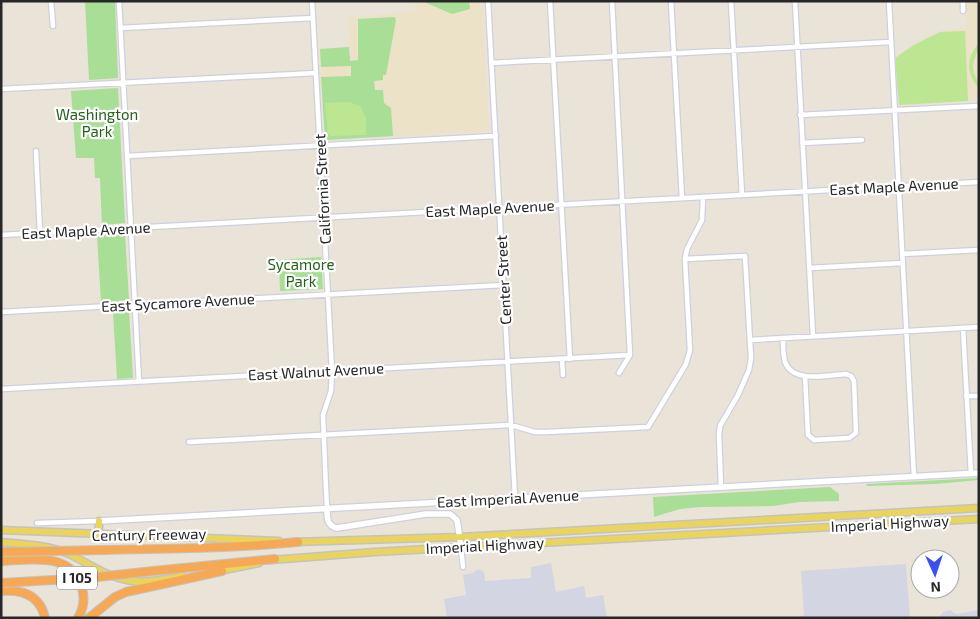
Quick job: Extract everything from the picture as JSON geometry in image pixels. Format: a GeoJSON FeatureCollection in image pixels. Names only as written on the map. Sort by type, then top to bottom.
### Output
{"type":"FeatureCollection","features":[{"type":"Feature","properties":{"kind":"highway","name":"Century Freeway"},"geometry":{"type":"LineString","coordinates":[[1,552],[180,549],[298,542]]}},
{"type":"Feature","properties":{"kind":"highway"},"geometry":{"type":"LineString","coordinates":[[1,561],[49,559],[63,563],[72,569],[78,578],[84,600],[78,618]]}},
{"type":"Feature","properties":{"kind":"highway","name":"Century Freeway"},"geometry":{"type":"LineString","coordinates":[[1,583],[88,578],[275,559]]}},
{"type":"Feature","properties":{"kind":"highway"},"geometry":{"type":"LineString","coordinates":[[89,618],[115,597],[126,592],[222,571]]}},
{"type":"Feature","properties":{"kind":"highway"},"geometry":{"type":"LineString","coordinates":[[1,591],[19,591],[34,598],[43,609],[45,618]]}},
{"type":"Feature","properties":{"kind":"main road","name":"Imperial Highway"},"geometry":{"type":"LineString","coordinates":[[1,530],[298,542],[460,537],[722,524],[979,508]]}},
{"type":"Feature","properties":{"kind":"main road","name":"Imperial Highway"},"geometry":{"type":"LineString","coordinates":[[1,542],[43,546],[69,554],[94,569],[111,576],[146,582],[222,571],[275,559],[979,519]]}},
{"type":"Feature","properties":{"kind":"main road"},"geometry":{"type":"LineString","coordinates":[[96,534],[99,521]]}},
{"type":"Feature","properties":{"kind":"main road"},"geometry":{"type":"LineString","coordinates":[[722,524],[722,534]]}},
{"type":"Feature","properties":{"kind":"street"},"geometry":{"type":"LineString","coordinates":[[51,1],[53,26]]}},
{"type":"Feature","properties":{"kind":"street"},"geometry":{"type":"LineString","coordinates":[[119,1],[139,382]]}},
{"type":"Feature","properties":{"kind":"street","name":"California Street"},"geometry":{"type":"LineString","coordinates":[[312,1],[332,371],[331,391],[323,415],[328,522],[330,526],[337,528],[426,514],[450,514],[457,520],[463,567]]}},
{"type":"Feature","properties":{"kind":"street","name":"Center Street"},"geometry":{"type":"LineString","coordinates":[[488,1],[515,498]]}},
{"type":"Feature","properties":{"kind":"street"},"geometry":{"type":"LineString","coordinates":[[550,1],[570,359]]}},
{"type":"Feature","properties":{"kind":"street"},"geometry":{"type":"LineString","coordinates":[[612,1],[630,355],[619,373]]}},
{"type":"Feature","properties":{"kind":"street"},"geometry":{"type":"LineString","coordinates":[[671,1],[682,198]]}},
{"type":"Feature","properties":{"kind":"street"},"geometry":{"type":"LineString","coordinates":[[731,1],[742,195]]}},
{"type":"Feature","properties":{"kind":"street"},"geometry":{"type":"LineString","coordinates":[[795,1],[813,336]]}},
{"type":"Feature","properties":{"kind":"street"},"geometry":{"type":"LineString","coordinates":[[889,1],[914,477]]}},
{"type":"Feature","properties":{"kind":"street"},"geometry":{"type":"LineString","coordinates":[[963,1],[963,11]]}},
{"type":"Feature","properties":{"kind":"street"},"geometry":{"type":"LineString","coordinates":[[120,28],[313,18]]}},
{"type":"Feature","properties":{"kind":"street"},"geometry":{"type":"LineString","coordinates":[[491,64],[891,42]]}},
{"type":"Feature","properties":{"kind":"street"},"geometry":{"type":"LineString","coordinates":[[1,89],[316,73]]}},
{"type":"Feature","properties":{"kind":"street"},"geometry":{"type":"LineString","coordinates":[[800,115],[979,106]]}},
{"type":"Feature","properties":{"kind":"street"},"geometry":{"type":"LineString","coordinates":[[127,156],[496,136]]}},
{"type":"Feature","properties":{"kind":"street"},"geometry":{"type":"LineString","coordinates":[[802,143],[862,140]]}},
{"type":"Feature","properties":{"kind":"street"},"geometry":{"type":"LineString","coordinates":[[36,151],[40,233]]}},
{"type":"Feature","properties":{"kind":"street","name":"East Maple Avenue"},"geometry":{"type":"LineString","coordinates":[[1,235],[979,182]]}},
{"type":"Feature","properties":{"kind":"street"},"geometry":{"type":"LineString","coordinates":[[189,442],[511,425],[535,432],[648,426],[686,364],[690,350],[686,259],[687,249],[702,220],[702,197]]}},
{"type":"Feature","properties":{"kind":"street"},"geometry":{"type":"LineString","coordinates":[[902,254],[979,250]]}},
{"type":"Feature","properties":{"kind":"street"},"geometry":{"type":"LineString","coordinates":[[686,259],[745,256],[751,358],[749,370],[738,395],[720,426],[721,487]]}},
{"type":"Feature","properties":{"kind":"street"},"geometry":{"type":"LineString","coordinates":[[809,268],[903,263]]}},
{"type":"Feature","properties":{"kind":"street","name":"East Sycamore Avenue"},"geometry":{"type":"LineString","coordinates":[[1,312],[504,285]]}},
{"type":"Feature","properties":{"kind":"street"},"geometry":{"type":"LineString","coordinates":[[963,328],[970,474]]}},
{"type":"Feature","properties":{"kind":"street"},"geometry":{"type":"LineString","coordinates":[[750,340],[979,328]]}},
{"type":"Feature","properties":{"kind":"street"},"geometry":{"type":"LineString","coordinates":[[783,338],[785,360],[795,373],[805,376],[846,374],[851,376],[854,381],[856,433],[853,436],[814,440],[808,435],[805,376]]}},
{"type":"Feature","properties":{"kind":"street","name":"East Walnut Avenue"},"geometry":{"type":"LineString","coordinates":[[1,389],[630,355]]}},
{"type":"Feature","properties":{"kind":"street"},"geometry":{"type":"LineString","coordinates":[[562,360],[563,375]]}},
{"type":"Feature","properties":{"kind":"street"},"geometry":{"type":"LineString","coordinates":[[966,396],[979,396]]}},
{"type":"Feature","properties":{"kind":"street","name":"East Imperial Avenue"},"geometry":{"type":"LineString","coordinates":[[37,523],[979,474]]}},
{"type":"Feature","properties":{"kind":"shaded area"},"geometry":{"type":"Polygon","coordinates":[[[415,1],[482,1],[489,131],[325,140],[321,67],[351,65],[348,17],[415,12],[415,1]]]}},
{"type":"Feature","properties":{"kind":"shaded area"},"geometry":{"type":"Polygon","coordinates":[[[965,1],[979,1],[979,100],[899,105],[895,58],[913,44],[940,31],[967,28],[965,1]]]}},
{"type":"Feature","properties":{"kind":"shaded area"},"geometry":{"type":"Polygon","coordinates":[[[551,563],[556,592],[584,586],[586,598],[603,595],[607,618],[447,618],[444,599],[466,595],[463,575],[473,573],[478,569],[484,572],[485,581],[531,578],[531,567],[551,563]]]}},
{"type":"Feature","properties":{"kind":"shaded area"},"geometry":{"type":"Polygon","coordinates":[[[906,564],[910,618],[802,618],[801,616],[804,615],[801,571],[906,564]]]}},
{"type":"Feature","properties":{"kind":"shaded area"},"geometry":{"type":"Polygon","coordinates":[[[950,610],[956,614],[979,610],[979,618],[935,618],[939,617],[943,612],[950,610]]]}},
{"type":"Feature","properties":{"kind":"green space"},"geometry":{"type":"Polygon","coordinates":[[[85,1],[115,1],[118,78],[89,80],[85,1]]]}},
{"type":"Feature","properties":{"kind":"green space"},"geometry":{"type":"Polygon","coordinates":[[[422,1],[469,1],[470,9],[452,14],[422,1]]]}},
{"type":"Feature","properties":{"kind":"green space"},"geometry":{"type":"Polygon","coordinates":[[[395,17],[386,75],[383,75],[383,80],[374,81],[375,90],[383,90],[384,103],[391,108],[393,136],[325,140],[321,77],[351,76],[351,66],[321,67],[320,49],[349,47],[350,61],[358,60],[358,19],[395,17]]]}},
{"type":"Feature","properties":{"kind":"green space"},"geometry":{"type":"Polygon","coordinates":[[[965,31],[968,101],[899,105],[895,58],[914,45],[940,32],[965,31]]]}},
{"type":"Feature","properties":{"kind":"green space"},"geometry":{"type":"Polygon","coordinates":[[[979,43],[973,68],[979,88],[972,77],[969,66],[972,54],[979,43]]]}},
{"type":"Feature","properties":{"kind":"green space","name":"Washington Park"},"geometry":{"type":"Polygon","coordinates":[[[118,88],[125,223],[102,225],[100,178],[95,178],[94,158],[76,158],[71,91],[118,88]]]}},
{"type":"Feature","properties":{"kind":"green space"},"geometry":{"type":"Polygon","coordinates":[[[349,102],[360,106],[366,118],[366,135],[331,136],[328,133],[325,103],[349,102]]]}},
{"type":"Feature","properties":{"kind":"green space"},"geometry":{"type":"Polygon","coordinates":[[[125,234],[129,300],[101,302],[97,236],[125,234]]]}},
{"type":"Feature","properties":{"kind":"green space","name":"Sycamore Park"},"geometry":{"type":"Polygon","coordinates":[[[321,257],[323,289],[280,291],[279,260],[321,257]]]}},
{"type":"Feature","properties":{"kind":"green space"},"geometry":{"type":"Polygon","coordinates":[[[129,311],[133,378],[117,379],[113,312],[129,311]]]}},
{"type":"Feature","properties":{"kind":"green space"},"geometry":{"type":"Polygon","coordinates":[[[979,478],[979,480],[936,484],[867,486],[866,484],[979,478]]]}},
{"type":"Feature","properties":{"kind":"green space"},"geometry":{"type":"Polygon","coordinates":[[[830,487],[839,494],[839,501],[799,502],[774,506],[700,507],[680,509],[654,517],[653,497],[830,487]]]}}]}
